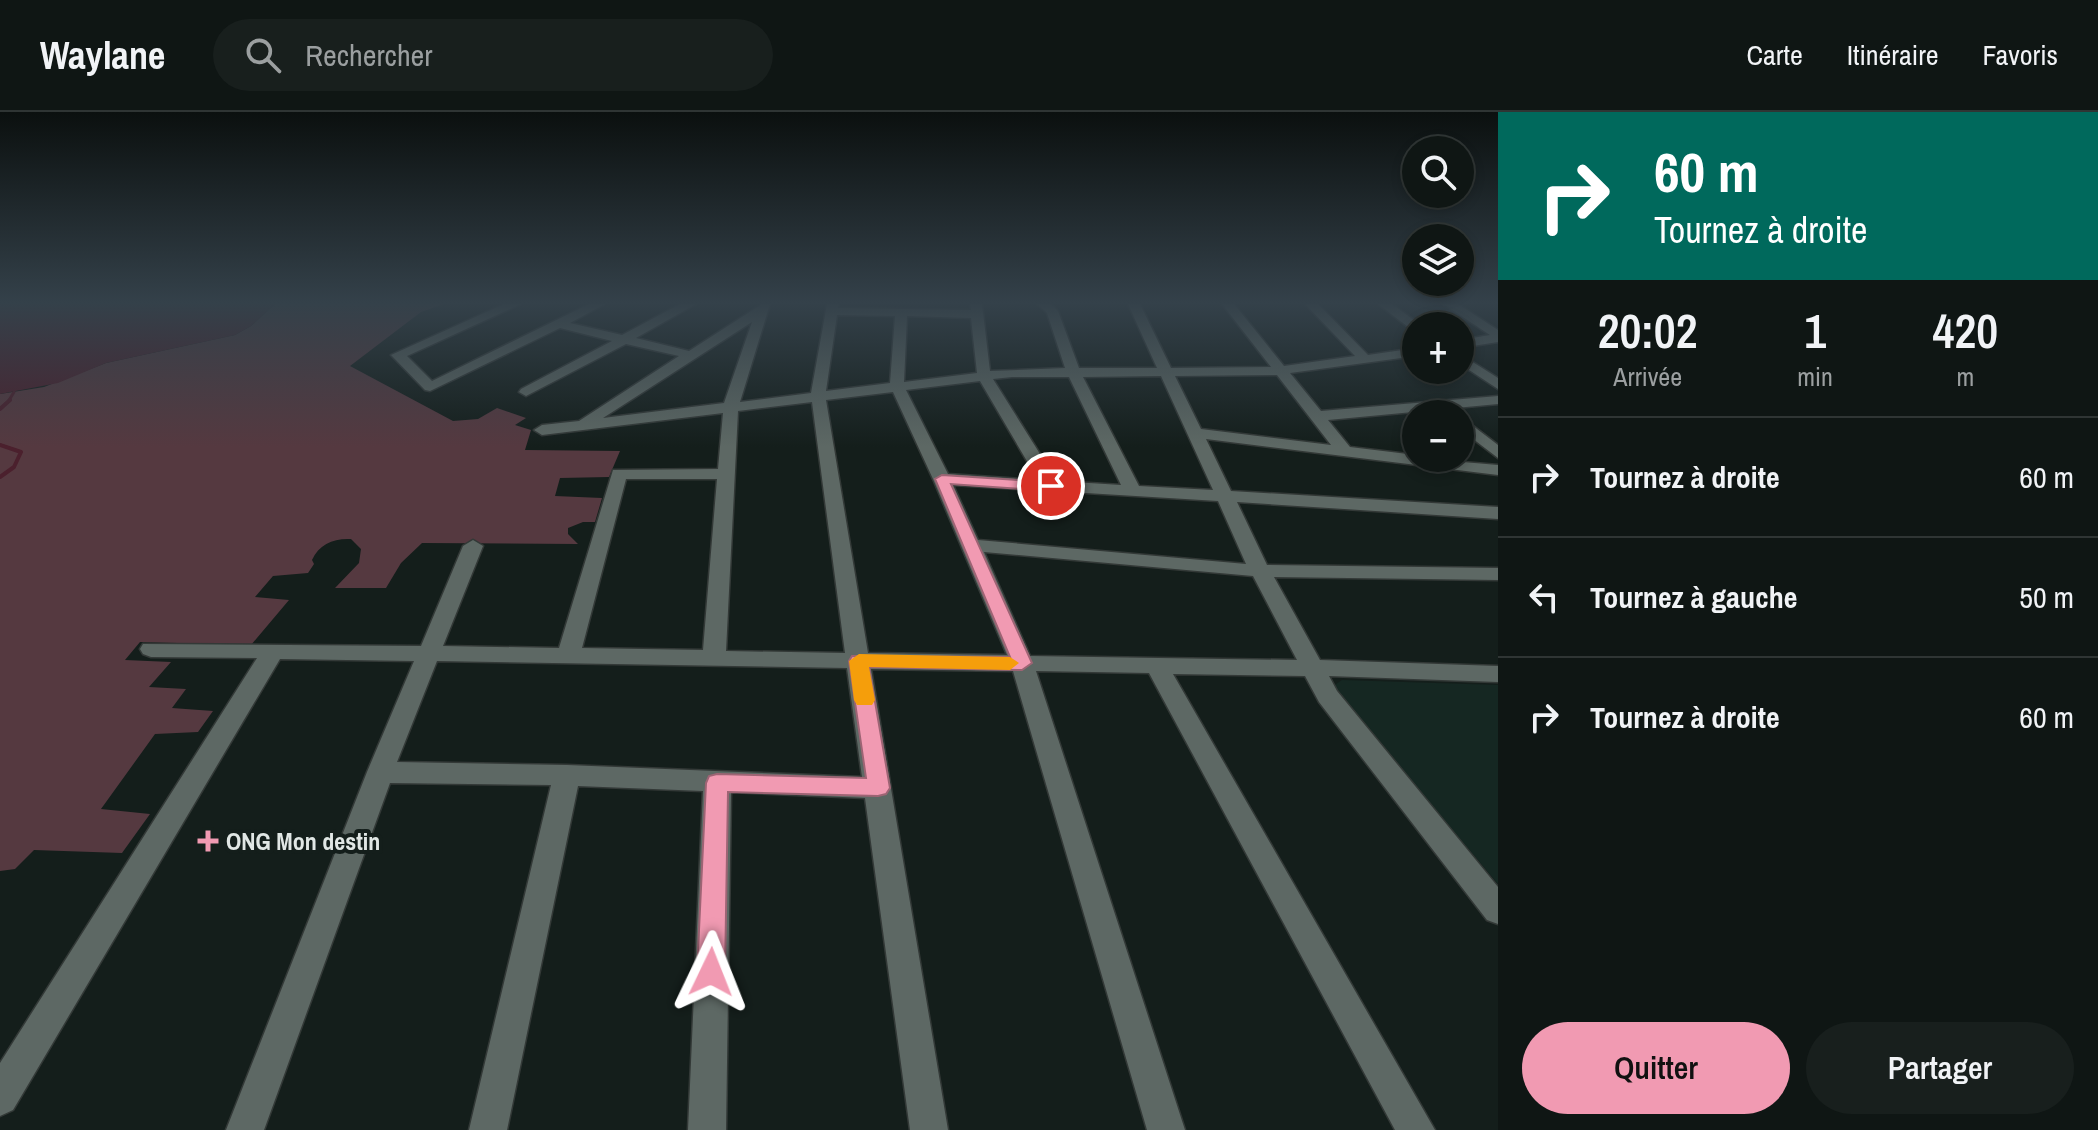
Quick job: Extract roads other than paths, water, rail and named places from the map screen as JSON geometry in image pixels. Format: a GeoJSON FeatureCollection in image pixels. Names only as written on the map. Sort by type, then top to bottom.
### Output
{"type":"FeatureCollection","features":[{"type":"Feature","properties":{"kind":"street"},"geometry":{"type":"LineString","coordinates":[[406,352],[398,355],[430,387],[502,352]]}},
{"type":"Feature","properties":{"kind":"street"},"geometry":{"type":"LineString","coordinates":[[526,392],[602,352]]}},
{"type":"Feature","properties":{"kind":"street"},"geometry":{"type":"LineString","coordinates":[[674,352],[690,355]]}},
{"type":"Feature","properties":{"kind":"street"},"geometry":{"type":"LineString","coordinates":[[581,425],[696,352]]}},
{"type":"Feature","properties":{"kind":"street"},"geometry":{"type":"LineString","coordinates":[[714,658],[731,406],[750,352]]}},
{"type":"Feature","properties":{"kind":"street"},"geometry":{"type":"LineString","coordinates":[[825,352],[818,395],[929,1130]]}},
{"type":"Feature","properties":{"kind":"street"},"geometry":{"type":"LineString","coordinates":[[899,352],[897,386],[942,479],[1022,663],[1166,1130]]}},
{"type":"Feature","properties":{"kind":"street"},"geometry":{"type":"LineString","coordinates":[[981,352],[984,376],[1051,486]]}},
{"type":"Feature","properties":{"kind":"street"},"geometry":{"type":"LineString","coordinates":[[1066,352],[1133,492]]}},
{"type":"Feature","properties":{"kind":"street"},"geometry":{"type":"LineString","coordinates":[[1158,352],[1260,571],[1328,696],[1498,910]]}},
{"type":"Feature","properties":{"kind":"street"},"geometry":{"type":"LineString","coordinates":[[1263,352],[1343,449]]}},
{"type":"Feature","properties":{"kind":"street"},"geometry":{"type":"LineString","coordinates":[[1358,352],[1366,360]]}},
{"type":"Feature","properties":{"kind":"street"},"geometry":{"type":"LineString","coordinates":[[542,430],[984,376],[1073,371],[1169,374],[1278,371],[1402,354]]}},
{"type":"Feature","properties":{"kind":"street"},"geometry":{"type":"LineString","coordinates":[[1474,368],[1498,385]]}},
{"type":"Feature","properties":{"kind":"street"},"geometry":{"type":"LineString","coordinates":[[1474,404],[1498,400]]}},
{"type":"Feature","properties":{"kind":"street"},"geometry":{"type":"LineString","coordinates":[[1316,416],[1402,411]]}},
{"type":"Feature","properties":{"kind":"street"},"geometry":{"type":"LineString","coordinates":[[1197,433],[1498,470]]}},
{"type":"Feature","properties":{"kind":"street"},"geometry":{"type":"LineString","coordinates":[[1474,433],[1498,453]]}},
{"type":"Feature","properties":{"kind":"street"},"geometry":{"type":"LineString","coordinates":[[569,655],[619,474],[726,474]]}},
{"type":"Feature","properties":{"kind":"street"},"geometry":{"type":"LineString","coordinates":[[942,479],[1498,513]]}},
{"type":"Feature","properties":{"kind":"street"},"geometry":{"type":"LineString","coordinates":[[969,545],[1260,571],[1498,574]]}},
{"type":"Feature","properties":{"kind":"street"},"geometry":{"type":"LineString","coordinates":[[245,1130],[380,772],[473,546]]}},
{"type":"Feature","properties":{"kind":"street"},"geometry":{"type":"LineString","coordinates":[[151,649],[1313,668],[1498,674]]}},
{"type":"Feature","properties":{"kind":"street"},"geometry":{"type":"LineString","coordinates":[[0,1097],[273,651]]}},
{"type":"Feature","properties":{"kind":"street"},"geometry":{"type":"LineString","coordinates":[[1157,666],[1416,1130]]}},
{"type":"Feature","properties":{"kind":"street"},"geometry":{"type":"LineString","coordinates":[[380,772],[567,775],[878,788]]}},
{"type":"Feature","properties":{"kind":"street"},"geometry":{"type":"LineString","coordinates":[[488,1130],[567,775]]}},
{"type":"Feature","properties":{"kind":"street"},"geometry":{"type":"LineString","coordinates":[[707,1130],[717,783]]}},
{"type":"Feature","properties":{"kind":"waterway"},"geometry":{"type":"LineString","coordinates":[[8,402],[14,392]]}},
{"type":"Feature","properties":{"kind":"waterway"},"geometry":{"type":"LineString","coordinates":[[0,409],[8,402]]}},
{"type":"Feature","properties":{"kind":"waterway"},"geometry":{"type":"LineString","coordinates":[[0,445],[21,452],[14,467],[0,477]]}},
{"type":"Feature","properties":{"kind":"place","name":"ONG Mon destin"},"geometry":{"type":"Point","coordinates":[208,841]}}]}
